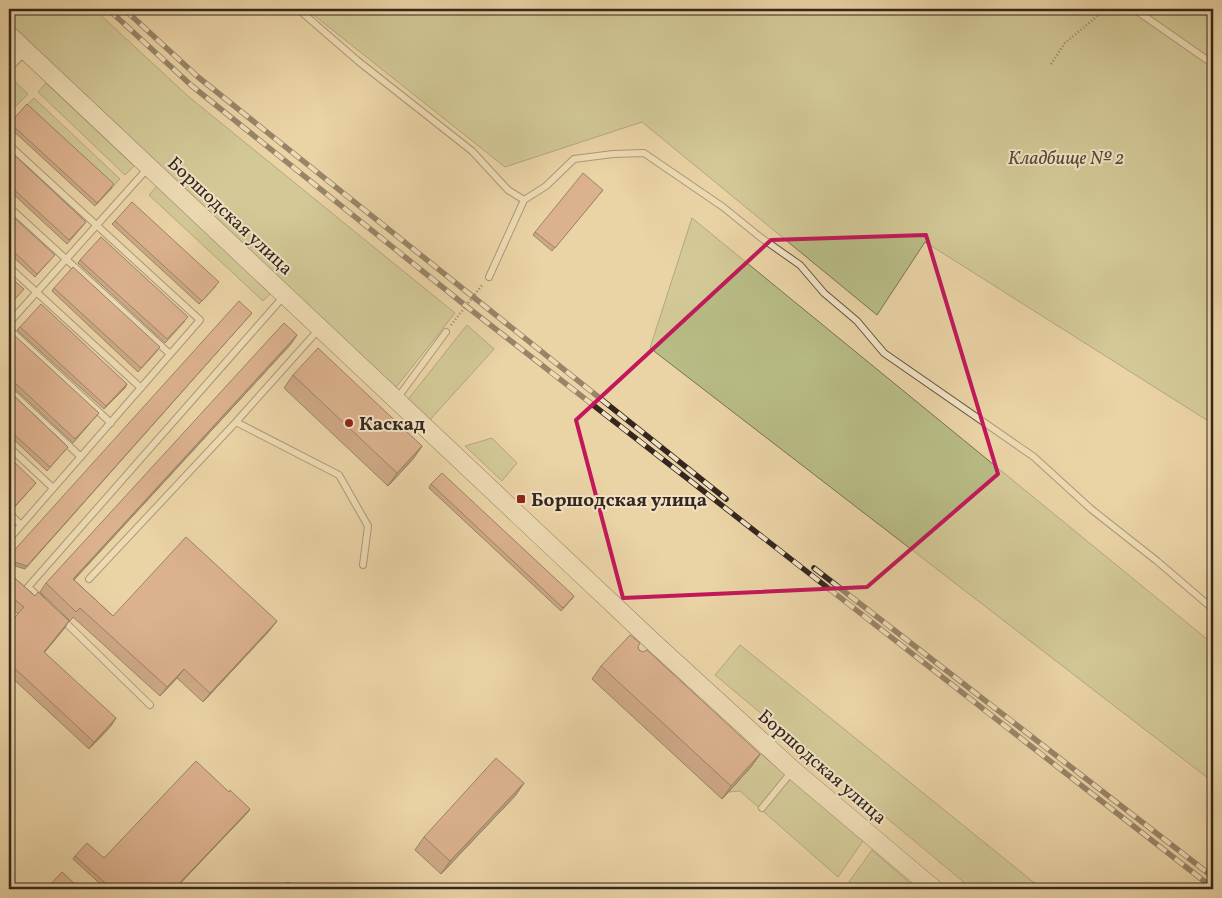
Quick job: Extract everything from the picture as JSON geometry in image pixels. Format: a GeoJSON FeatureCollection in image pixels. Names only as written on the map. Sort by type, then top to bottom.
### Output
{"type":"FeatureCollection","features":[{"type":"Feature","properties":{"kind":"street","name":"Боршодская улица"},"geometry":{"type":"LineString","coordinates":[[9,35],[320,328],[379,390],[396,400],[649,644],[793,770],[934,889]]}},
{"type":"Feature","properties":{"kind":"street"},"geometry":{"type":"LineString","coordinates":[[9,64],[24,49]]}},
{"type":"Feature","properties":{"kind":"lane"},"geometry":{"type":"LineString","coordinates":[[298,9],[358,61],[472,151],[508,190],[524,200]]}},
{"type":"Feature","properties":{"kind":"lane"},"geometry":{"type":"LineString","coordinates":[[1134,9],[1213,64]]}},
{"type":"Feature","properties":{"kind":"lane"},"geometry":{"type":"LineString","coordinates":[[9,145],[200,320],[9,539]]}},
{"type":"Feature","properties":{"kind":"lane"},"geometry":{"type":"LineString","coordinates":[[489,277],[524,200],[546,186],[574,159],[613,154],[644,153],[723,207],[760,237],[800,265],[824,293],[857,320],[884,353],[1034,457],[1091,509],[1157,561],[1213,609]]}},
{"type":"Feature","properties":{"kind":"lane"},"geometry":{"type":"LineString","coordinates":[[9,323],[149,167]]}},
{"type":"Feature","properties":{"kind":"lane"},"geometry":{"type":"LineString","coordinates":[[9,207],[170,354]]}},
{"type":"Feature","properties":{"kind":"lane"},"geometry":{"type":"LineString","coordinates":[[9,267],[141,388]]}},
{"type":"Feature","properties":{"kind":"lane"},"geometry":{"type":"LineString","coordinates":[[48,606],[28,586],[285,295]]}},
{"type":"Feature","properties":{"kind":"lane"},"geometry":{"type":"LineString","coordinates":[[88,579],[236,422],[320,328]]}},
{"type":"Feature","properties":{"kind":"lane"},"geometry":{"type":"LineString","coordinates":[[9,329],[110,423]]}},
{"type":"Feature","properties":{"kind":"lane"},"geometry":{"type":"LineString","coordinates":[[396,400],[446,332]]}},
{"type":"Feature","properties":{"kind":"lane"},"geometry":{"type":"LineString","coordinates":[[9,390],[81,457]]}},
{"type":"Feature","properties":{"kind":"lane"},"geometry":{"type":"LineString","coordinates":[[236,422],[340,475],[368,526],[363,565]]}},
{"type":"Feature","properties":{"kind":"lane"},"geometry":{"type":"LineString","coordinates":[[9,447],[53,488]]}},
{"type":"Feature","properties":{"kind":"lane"},"geometry":{"type":"LineString","coordinates":[[9,513],[21,525]]}},
{"type":"Feature","properties":{"kind":"lane"},"geometry":{"type":"LineString","coordinates":[[55,613],[150,704]]}},
{"type":"Feature","properties":{"kind":"lane"},"geometry":{"type":"LineString","coordinates":[[762,808],[793,770]]}},
{"type":"Feature","properties":{"kind":"path"},"geometry":{"type":"LineString","coordinates":[[1051,64],[1065,43],[1106,9]]}},
{"type":"Feature","properties":{"kind":"path"},"geometry":{"type":"LineString","coordinates":[[446,332],[489,277]]}},
{"type":"Feature","properties":{"kind":"highlighted area"},"geometry":{"type":"Polygon","coordinates":[[[926,235],[998,474],[867,587],[623,598],[576,420],[771,240],[926,235]]]}},
{"type":"Feature","properties":{"kind":"green space"},"geometry":{"type":"Polygon","coordinates":[[[9,9],[94,9],[189,97],[455,313],[393,391],[9,29],[9,9]]]}},
{"type":"Feature","properties":{"kind":"green space","name":"Кладбище № 2"},"geometry":{"type":"Polygon","coordinates":[[[306,9],[1213,9],[1213,424],[925,242],[877,315],[642,122],[505,167],[306,9]]]}},
{"type":"Feature","properties":{"kind":"green space"},"geometry":{"type":"Polygon","coordinates":[[[9,76],[28,94],[9,113],[9,76]]]}},
{"type":"Feature","properties":{"kind":"green space"},"geometry":{"type":"Polygon","coordinates":[[[46,83],[134,166],[125,175],[38,92],[46,83]]]}},
{"type":"Feature","properties":{"kind":"green space"},"geometry":{"type":"Polygon","coordinates":[[[34,98],[120,179],[112,188],[25,107],[34,98]]]}},
{"type":"Feature","properties":{"kind":"green space"},"geometry":{"type":"Polygon","coordinates":[[[157,186],[272,292],[263,301],[149,195],[157,186]]]}},
{"type":"Feature","properties":{"kind":"green space"},"geometry":{"type":"Polygon","coordinates":[[[692,218],[1213,644],[1213,782],[650,348],[692,218]]]}},
{"type":"Feature","properties":{"kind":"green space"},"geometry":{"type":"Polygon","coordinates":[[[467,325],[494,349],[428,422],[406,402],[467,325]]]}},
{"type":"Feature","properties":{"kind":"green space"},"geometry":{"type":"Polygon","coordinates":[[[492,438],[517,463],[502,481],[465,446],[492,438]]]}},
{"type":"Feature","properties":{"kind":"green space"},"geometry":{"type":"Polygon","coordinates":[[[740,645],[1042,889],[972,889],[715,675],[740,645]]]}},
{"type":"Feature","properties":{"kind":"green space"},"geometry":{"type":"Polygon","coordinates":[[[761,754],[863,841],[838,877],[740,791],[729,792],[761,754]]]}},
{"type":"Feature","properties":{"kind":"green space"},"geometry":{"type":"Polygon","coordinates":[[[872,850],[917,889],[844,889],[872,850]]]}},
{"type":"Feature","properties":{"kind":"building"},"geometry":{"type":"Polygon","coordinates":[[[27,104],[114,184],[97,203],[10,123],[27,104]]]}},
{"type":"Feature","properties":{"kind":"building"},"geometry":{"type":"Polygon","coordinates":[[[9,150],[86,222],[69,240],[9,185],[9,150]]]}},
{"type":"Feature","properties":{"kind":"building"},"geometry":{"type":"Polygon","coordinates":[[[583,173],[603,190],[555,248],[535,232],[583,173]]]}},
{"type":"Feature","properties":{"kind":"building"},"geometry":{"type":"Polygon","coordinates":[[[132,202],[219,282],[202,301],[115,221],[132,202]]]}},
{"type":"Feature","properties":{"kind":"building"},"geometry":{"type":"Polygon","coordinates":[[[9,213],[55,255],[37,274],[9,247],[9,213]]]}},
{"type":"Feature","properties":{"kind":"building"},"geometry":{"type":"Polygon","coordinates":[[[101,237],[188,317],[167,339],[80,260],[101,237]]]}},
{"type":"Feature","properties":{"kind":"building"},"geometry":{"type":"Polygon","coordinates":[[[73,267],[160,347],[141,368],[54,288],[73,267]]]}},
{"type":"Feature","properties":{"kind":"building"},"geometry":{"type":"Polygon","coordinates":[[[9,276],[24,289],[9,306],[9,276]]]}},
{"type":"Feature","properties":{"kind":"building"},"geometry":{"type":"Polygon","coordinates":[[[239,301],[252,313],[27,566],[9,560],[9,556],[239,301]]]}},
{"type":"Feature","properties":{"kind":"building"},"geometry":{"type":"Polygon","coordinates":[[[41,304],[127,384],[106,406],[20,327],[41,304]]]}},
{"type":"Feature","properties":{"kind":"building"},"geometry":{"type":"Polygon","coordinates":[[[284,323],[297,335],[73,579],[113,616],[186,537],[277,621],[210,693],[184,669],[167,687],[80,608],[76,612],[46,583],[284,323]]]}},
{"type":"Feature","properties":{"kind":"building"},"geometry":{"type":"Polygon","coordinates":[[[13,334],[99,413],[75,439],[15,383],[9,383],[9,338],[13,334]]]}},
{"type":"Feature","properties":{"kind":"building"},"geometry":{"type":"Polygon","coordinates":[[[318,348],[422,446],[397,473],[293,375],[318,348]]]}},
{"type":"Feature","properties":{"kind":"building"},"geometry":{"type":"Polygon","coordinates":[[[9,391],[68,447],[50,467],[9,430],[9,391]]]}},
{"type":"Feature","properties":{"kind":"building"},"geometry":{"type":"Polygon","coordinates":[[[9,457],[36,483],[15,506],[9,506],[9,457]]]}},
{"type":"Feature","properties":{"kind":"building"},"geometry":{"type":"Polygon","coordinates":[[[442,473],[574,596],[563,608],[431,484],[442,473]]]}},
{"type":"Feature","properties":{"kind":"building"},"geometry":{"type":"Polygon","coordinates":[[[9,573],[35,596],[38,592],[69,621],[44,652],[116,718],[94,742],[9,663],[9,624],[24,607],[9,595],[9,573]]]}},
{"type":"Feature","properties":{"kind":"building"},"geometry":{"type":"Polygon","coordinates":[[[630,635],[640,643],[639,650],[643,652],[647,650],[760,754],[731,786],[601,666],[630,635]]]}},
{"type":"Feature","properties":{"kind":"building"},"geometry":{"type":"Polygon","coordinates":[[[496,758],[524,783],[450,861],[424,837],[496,758]]]}},
{"type":"Feature","properties":{"kind":"building"},"geometry":{"type":"Polygon","coordinates":[[[196,761],[250,809],[174,889],[112,889],[75,856],[87,843],[104,858],[196,761]]]}},
{"type":"Feature","properties":{"kind":"building"},"geometry":{"type":"Polygon","coordinates":[[[62,872],[80,889],[46,889],[62,872]]]}},
{"type":"Feature","properties":{"kind":"building"},"geometry":{"type":"Polygon","coordinates":[[[288,882],[296,889],[280,889],[288,882]]]}},
{"type":"Feature","properties":{"kind":"railway"},"geometry":{"type":"LineString","coordinates":[[108,9],[192,86],[466,306],[1213,888]]}},
{"type":"Feature","properties":{"kind":"railway"},"geometry":{"type":"LineString","coordinates":[[124,9],[198,77],[726,499]]}},
{"type":"Feature","properties":{"kind":"railway"},"geometry":{"type":"LineString","coordinates":[[814,568],[1213,877]]}},
{"type":"Feature","properties":{"kind":"place","name":"Каскад"},"geometry":{"type":"Point","coordinates":[349,423]}},
{"type":"Feature","properties":{"kind":"place","name":"Боршодская улица"},"geometry":{"type":"Point","coordinates":[521,499]}}]}
